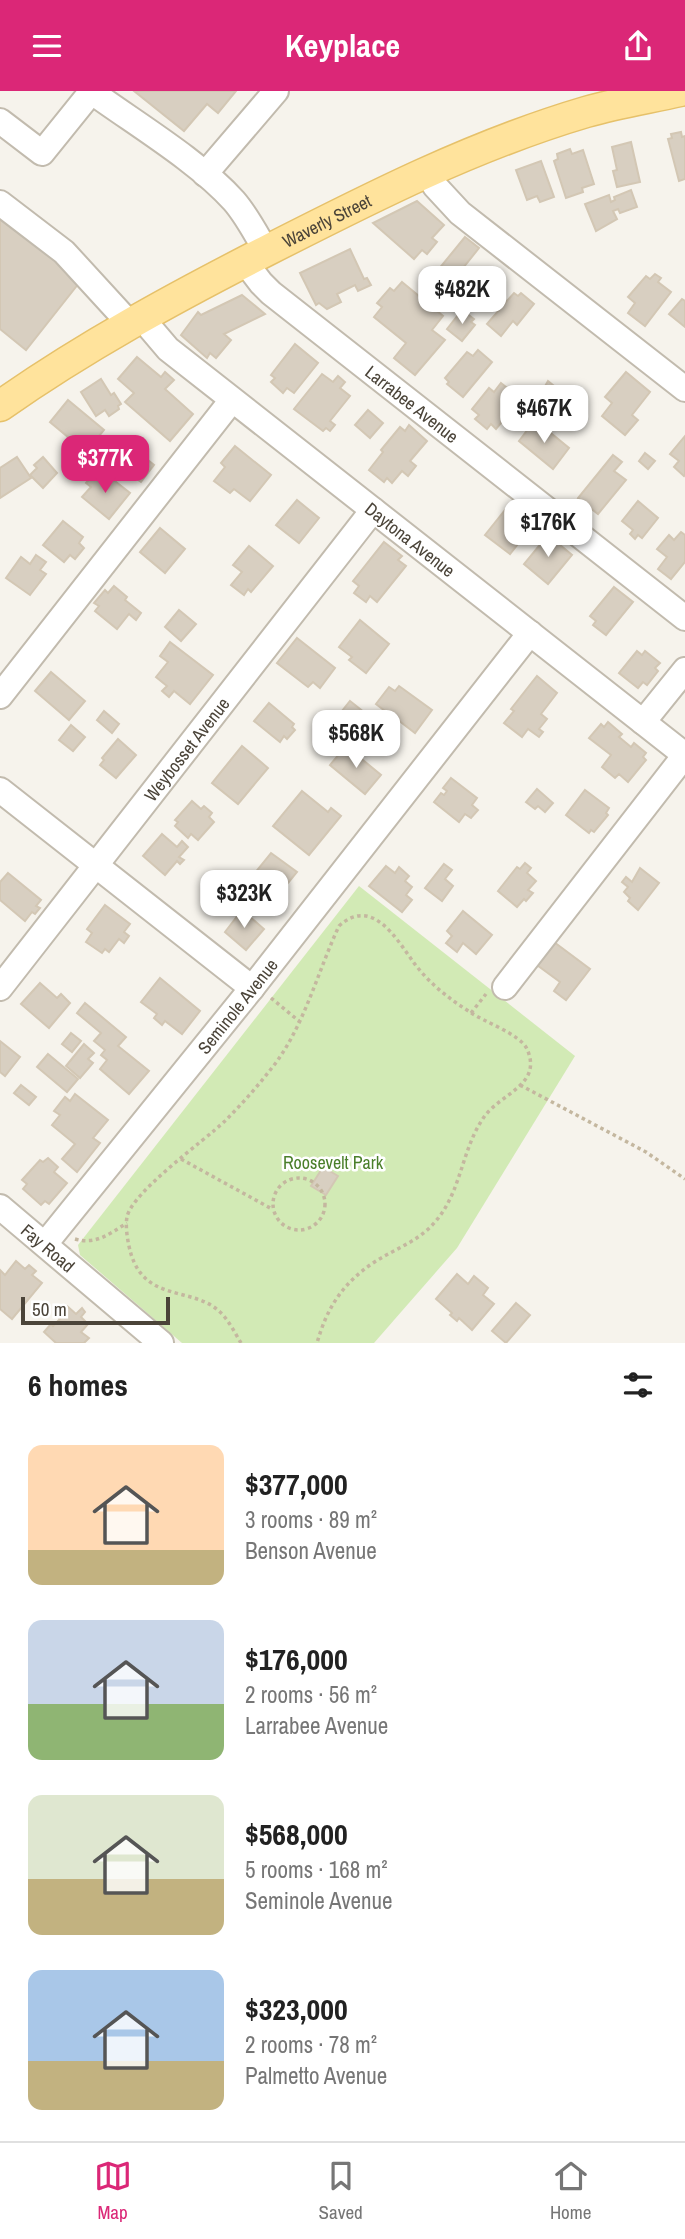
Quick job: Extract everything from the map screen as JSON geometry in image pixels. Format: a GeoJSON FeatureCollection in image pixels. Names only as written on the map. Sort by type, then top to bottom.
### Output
{"type":"FeatureCollection","features":[{"type":"Feature","properties":{"kind":"main road","name":"Waverly Street"},"geometry":{"type":"LineString","coordinates":[[0,406],[137,320],[255,256],[428,171],[564,120],[680,91]]}},
{"type":"Feature","properties":{"kind":"street"},"geometry":{"type":"LineString","coordinates":[[0,121],[42,153],[92,91]]}},
{"type":"Feature","properties":{"kind":"street","name":"Larrabee Avenue"},"geometry":{"type":"LineString","coordinates":[[92,91],[205,174],[236,203],[255,256],[261,283],[271,293],[685,618]]}},
{"type":"Feature","properties":{"kind":"street"},"geometry":{"type":"LineString","coordinates":[[205,174],[276,91]]}},
{"type":"Feature","properties":{"kind":"street"},"geometry":{"type":"LineString","coordinates":[[428,171],[435,186],[460,213],[685,389]]}},
{"type":"Feature","properties":{"kind":"street","name":"Daytona Avenue"},"geometry":{"type":"LineString","coordinates":[[0,203],[64,252],[137,320],[151,329],[169,349],[232,400],[685,755]]}},
{"type":"Feature","properties":{"kind":"street"},"geometry":{"type":"LineString","coordinates":[[0,696],[232,400]]}},
{"type":"Feature","properties":{"kind":"street","name":"Weybosset Avenue"},"geometry":{"type":"LineString","coordinates":[[0,988],[373,510]]}},
{"type":"Feature","properties":{"kind":"street","name":"Seminole Avenue"},"geometry":{"type":"LineString","coordinates":[[51,1237],[253,986],[530,633]]}},
{"type":"Feature","properties":{"kind":"street"},"geometry":{"type":"LineString","coordinates":[[643,722],[685,670]]}},
{"type":"Feature","properties":{"kind":"street"},"geometry":{"type":"LineString","coordinates":[[505,987],[685,755]]}},
{"type":"Feature","properties":{"kind":"street"},"geometry":{"type":"LineString","coordinates":[[0,790],[253,986]]}},
{"type":"Feature","properties":{"kind":"street","name":"Fay Road"},"geometry":{"type":"LineString","coordinates":[[0,1207],[51,1237],[161,1343]]}},
{"type":"Feature","properties":{"kind":"path"},"geometry":{"type":"LineString","coordinates":[[241,1343],[220,1311],[196,1299],[164,1291],[139,1269],[131,1254],[127,1217],[133,1204],[224,1122],[272,1068],[299,1021],[339,926],[356,914],[367,915],[376,918],[401,944],[420,971],[442,992],[471,1013],[518,1039],[526,1047],[532,1066],[529,1077],[492,1108],[474,1134],[449,1206],[433,1225],[407,1245],[373,1263],[348,1286],[332,1303],[317,1343]]}},
{"type":"Feature","properties":{"kind":"path"},"geometry":{"type":"LineString","coordinates":[[253,986],[299,1021]]}},
{"type":"Feature","properties":{"kind":"path"},"geometry":{"type":"LineString","coordinates":[[520,1085],[646,1152],[685,1179]]}},
{"type":"Feature","properties":{"kind":"path"},"geometry":{"type":"LineString","coordinates":[[181,1160],[272,1209],[282,1225],[298,1231],[315,1225],[321,1219],[325,1201],[318,1186],[311,1181],[295,1178],[286,1181],[275,1193],[272,1209]]}},
{"type":"Feature","properties":{"kind":"path"},"geometry":{"type":"LineString","coordinates":[[51,1237],[90,1243],[104,1238],[127,1223]]}},
{"type":"Feature","properties":{"kind":"green space","name":"Roosevelt Park"},"geometry":{"type":"Polygon","coordinates":[[[359,886],[575,1056],[457,1248],[374,1343],[182,1343],[80,1255],[78,1245],[359,886]]]}},
{"type":"Feature","properties":{"kind":"building"},"geometry":{"type":"Polygon","coordinates":[[[134,91],[236,91],[218,113],[207,104],[184,131],[134,91]]]}},
{"type":"Feature","properties":{"kind":"building"},"geometry":{"type":"Polygon","coordinates":[[[681,132],[682,137],[685,136],[685,179],[679,181],[668,139],[672,138],[671,134],[681,132]]]}},
{"type":"Feature","properties":{"kind":"building"},"geometry":{"type":"Polygon","coordinates":[[[631,142],[640,182],[617,187],[613,171],[617,170],[612,147],[631,142]]]}},
{"type":"Feature","properties":{"kind":"building"},"geometry":{"type":"Polygon","coordinates":[[[570,149],[572,154],[583,150],[594,184],[582,188],[583,192],[566,198],[554,161],[558,159],[557,154],[570,149]]]}},
{"type":"Feature","properties":{"kind":"building"},"geometry":{"type":"Polygon","coordinates":[[[541,161],[554,197],[540,202],[537,196],[527,200],[516,170],[541,161]]]}},
{"type":"Feature","properties":{"kind":"building"},"geometry":{"type":"Polygon","coordinates":[[[631,190],[637,207],[620,213],[618,209],[613,211],[617,219],[596,231],[585,204],[609,195],[611,202],[615,200],[614,197],[631,190]]]}},
{"type":"Feature","properties":{"kind":"building"},"geometry":{"type":"Polygon","coordinates":[[[417,201],[444,225],[432,238],[437,242],[427,254],[422,250],[414,259],[373,223],[417,201]]]}},
{"type":"Feature","properties":{"kind":"building"},"geometry":{"type":"Polygon","coordinates":[[[0,213],[83,278],[26,350],[0,329],[0,213]]]}},
{"type":"Feature","properties":{"kind":"building"},"geometry":{"type":"Polygon","coordinates":[[[465,237],[479,248],[435,303],[420,292],[465,237]]]}},
{"type":"Feature","properties":{"kind":"building"},"geometry":{"type":"Polygon","coordinates":[[[350,249],[364,279],[367,278],[371,285],[358,291],[355,285],[337,294],[341,302],[327,309],[319,303],[316,305],[300,273],[350,249]]]}},
{"type":"Feature","properties":{"kind":"building"},"geometry":{"type":"Polygon","coordinates":[[[655,274],[661,278],[658,282],[671,292],[645,326],[628,313],[635,303],[628,297],[646,276],[650,279],[655,274]]]}},
{"type":"Feature","properties":{"kind":"building"},"geometry":{"type":"Polygon","coordinates":[[[402,282],[443,316],[432,330],[445,340],[415,375],[394,358],[406,343],[374,317],[382,307],[377,303],[390,288],[394,291],[402,282]]]}},
{"type":"Feature","properties":{"kind":"building"},"geometry":{"type":"Polygon","coordinates":[[[514,293],[518,296],[521,293],[534,304],[517,325],[513,321],[501,336],[487,324],[514,293]]]}},
{"type":"Feature","properties":{"kind":"building"},"geometry":{"type":"Polygon","coordinates":[[[242,295],[265,314],[224,334],[231,340],[216,358],[210,353],[207,358],[181,335],[198,312],[201,315],[242,295]]]}},
{"type":"Feature","properties":{"kind":"building"},"geometry":{"type":"Polygon","coordinates":[[[682,299],[685,301],[685,327],[669,314],[682,299]]]}},
{"type":"Feature","properties":{"kind":"building"},"geometry":{"type":"Polygon","coordinates":[[[462,310],[474,319],[471,322],[475,325],[462,341],[447,329],[462,310]]]}},
{"type":"Feature","properties":{"kind":"building"},"geometry":{"type":"Polygon","coordinates":[[[295,344],[318,363],[294,393],[287,388],[283,393],[271,382],[275,378],[271,375],[295,344]]]}},
{"type":"Feature","properties":{"kind":"building"},"geometry":{"type":"Polygon","coordinates":[[[478,350],[492,362],[463,397],[447,384],[449,382],[445,378],[467,352],[473,356],[478,350]]]}},
{"type":"Feature","properties":{"kind":"building"},"geometry":{"type":"Polygon","coordinates":[[[137,357],[161,377],[165,372],[174,380],[165,389],[193,414],[170,441],[125,402],[134,393],[118,379],[137,357]]]}},
{"type":"Feature","properties":{"kind":"building"},"geometry":{"type":"Polygon","coordinates":[[[626,372],[650,392],[632,415],[638,420],[625,435],[602,416],[612,403],[605,397],[626,372]]]}},
{"type":"Feature","properties":{"kind":"building"},"geometry":{"type":"Polygon","coordinates":[[[322,374],[333,382],[338,376],[345,382],[340,388],[350,396],[330,421],[335,425],[330,431],[326,428],[323,431],[294,409],[322,374]]]}},
{"type":"Feature","properties":{"kind":"building"},"geometry":{"type":"Polygon","coordinates":[[[101,379],[111,395],[114,393],[121,404],[119,409],[109,416],[105,410],[96,416],[81,392],[101,379]]]}},
{"type":"Feature","properties":{"kind":"building"},"geometry":{"type":"Polygon","coordinates":[[[548,381],[554,386],[549,392],[556,397],[547,409],[537,400],[548,381]]]}},
{"type":"Feature","properties":{"kind":"building"},"geometry":{"type":"Polygon","coordinates":[[[501,383],[521,399],[496,429],[491,424],[487,429],[475,419],[479,415],[472,409],[489,388],[494,392],[501,383]]]}},
{"type":"Feature","properties":{"kind":"building"},"geometry":{"type":"Polygon","coordinates":[[[68,400],[104,430],[86,452],[50,422],[68,400]]]}},
{"type":"Feature","properties":{"kind":"building"},"geometry":{"type":"Polygon","coordinates":[[[368,410],[383,423],[370,438],[355,425],[368,410]]]}},
{"type":"Feature","properties":{"kind":"building"},"geometry":{"type":"Polygon","coordinates":[[[535,420],[569,448],[553,469],[519,441],[535,420]]]}},
{"type":"Feature","properties":{"kind":"building"},"geometry":{"type":"Polygon","coordinates":[[[409,425],[427,441],[410,461],[416,466],[408,476],[402,471],[392,483],[387,478],[384,482],[369,470],[400,427],[405,431],[409,425]]]}},
{"type":"Feature","properties":{"kind":"building"},"geometry":{"type":"Polygon","coordinates":[[[685,436],[684,476],[674,467],[679,461],[670,454],[685,436]]]}},
{"type":"Feature","properties":{"kind":"building"},"geometry":{"type":"Polygon","coordinates":[[[235,446],[271,475],[250,501],[234,489],[230,493],[214,481],[225,467],[221,463],[235,446]]]}},
{"type":"Feature","properties":{"kind":"building"},"geometry":{"type":"Polygon","coordinates":[[[138,452],[154,465],[141,482],[124,470],[138,452]]]}},
{"type":"Feature","properties":{"kind":"building"},"geometry":{"type":"Polygon","coordinates":[[[645,453],[655,461],[648,469],[639,461],[645,453]]]}},
{"type":"Feature","properties":{"kind":"building"},"geometry":{"type":"Polygon","coordinates":[[[613,455],[622,462],[614,471],[626,480],[598,514],[578,498],[613,455]]]}},
{"type":"Feature","properties":{"kind":"building"},"geometry":{"type":"Polygon","coordinates":[[[17,457],[31,478],[0,498],[0,468],[17,457]]]}},
{"type":"Feature","properties":{"kind":"building"},"geometry":{"type":"Polygon","coordinates":[[[43,457],[57,473],[43,488],[30,475],[37,468],[34,465],[43,457]]]}},
{"type":"Feature","properties":{"kind":"building"},"geometry":{"type":"Polygon","coordinates":[[[95,473],[103,480],[107,475],[130,493],[109,519],[82,497],[91,487],[86,483],[95,473]]]}},
{"type":"Feature","properties":{"kind":"building"},"geometry":{"type":"Polygon","coordinates":[[[297,500],[319,518],[299,543],[276,525],[297,500]]]}},
{"type":"Feature","properties":{"kind":"building"},"geometry":{"type":"Polygon","coordinates":[[[638,501],[658,518],[642,538],[638,535],[635,539],[630,534],[633,530],[622,521],[638,501]]]}},
{"type":"Feature","properties":{"kind":"building"},"geometry":{"type":"Polygon","coordinates":[[[509,505],[533,525],[510,554],[485,535],[509,505]]]}},
{"type":"Feature","properties":{"kind":"building"},"geometry":{"type":"Polygon","coordinates":[[[63,521],[83,537],[79,543],[84,548],[75,559],[70,555],[64,562],[43,545],[63,521]]]}},
{"type":"Feature","properties":{"kind":"building"},"geometry":{"type":"Polygon","coordinates":[[[160,528],[185,549],[165,573],[140,552],[160,528]]]}},
{"type":"Feature","properties":{"kind":"building"},"geometry":{"type":"Polygon","coordinates":[[[681,532],[685,535],[685,562],[671,579],[658,569],[667,557],[657,549],[669,535],[674,540],[681,532]]]}},
{"type":"Feature","properties":{"kind":"building"},"geometry":{"type":"Polygon","coordinates":[[[548,535],[572,555],[548,584],[524,564],[548,535]]]}},
{"type":"Feature","properties":{"kind":"building"},"geometry":{"type":"Polygon","coordinates":[[[384,542],[402,556],[398,560],[406,566],[377,602],[370,596],[366,602],[354,593],[359,586],[353,581],[384,542]]]}},
{"type":"Feature","properties":{"kind":"building"},"geometry":{"type":"Polygon","coordinates":[[[249,546],[273,566],[251,592],[248,589],[244,595],[231,585],[242,572],[233,565],[249,546]]]}},
{"type":"Feature","properties":{"kind":"building"},"geometry":{"type":"Polygon","coordinates":[[[36,555],[46,562],[40,570],[46,574],[30,595],[6,578],[21,557],[30,564],[36,555]]]}},
{"type":"Feature","properties":{"kind":"building"},"geometry":{"type":"Polygon","coordinates":[[[114,586],[127,597],[125,600],[141,613],[136,620],[129,614],[117,629],[95,611],[99,606],[94,603],[105,590],[108,593],[114,586]]]}},
{"type":"Feature","properties":{"kind":"building"},"geometry":{"type":"Polygon","coordinates":[[[614,587],[633,602],[606,635],[593,625],[596,621],[590,616],[614,587]]]}},
{"type":"Feature","properties":{"kind":"building"},"geometry":{"type":"Polygon","coordinates":[[[179,610],[196,624],[181,641],[165,627],[179,610]]]}},
{"type":"Feature","properties":{"kind":"building"},"geometry":{"type":"Polygon","coordinates":[[[360,620],[389,644],[366,673],[349,660],[352,657],[339,647],[360,620]]]}},
{"type":"Feature","properties":{"kind":"building"},"geometry":{"type":"Polygon","coordinates":[[[297,638],[335,668],[320,688],[313,682],[308,687],[277,663],[297,638]]]}},
{"type":"Feature","properties":{"kind":"building"},"geometry":{"type":"Polygon","coordinates":[[[170,642],[213,675],[190,704],[174,691],[169,697],[162,691],[167,686],[156,677],[168,662],[160,656],[170,642]]]}},
{"type":"Feature","properties":{"kind":"building"},"geometry":{"type":"Polygon","coordinates":[[[637,651],[642,655],[645,651],[660,663],[655,668],[658,671],[647,685],[643,682],[638,688],[619,673],[637,651]]]}},
{"type":"Feature","properties":{"kind":"building"},"geometry":{"type":"Polygon","coordinates":[[[51,672],[85,701],[69,720],[35,691],[51,672]]]}},
{"type":"Feature","properties":{"kind":"building"},"geometry":{"type":"Polygon","coordinates":[[[537,676],[557,693],[541,714],[547,719],[539,729],[543,732],[539,737],[528,729],[522,737],[504,723],[514,711],[511,709],[537,676]]]}},
{"type":"Feature","properties":{"kind":"building"},"geometry":{"type":"Polygon","coordinates":[[[399,686],[432,710],[415,733],[398,720],[396,723],[376,704],[389,687],[395,691],[399,686]]]}},
{"type":"Feature","properties":{"kind":"building"},"geometry":{"type":"Polygon","coordinates":[[[350,701],[370,717],[358,732],[338,716],[350,701]]]}},
{"type":"Feature","properties":{"kind":"building"},"geometry":{"type":"Polygon","coordinates":[[[269,703],[294,724],[292,727],[295,730],[287,739],[284,736],[280,742],[254,721],[269,703]]]}},
{"type":"Feature","properties":{"kind":"building"},"geometry":{"type":"Polygon","coordinates":[[[104,711],[119,724],[112,733],[97,720],[104,711]]]}},
{"type":"Feature","properties":{"kind":"building"},"geometry":{"type":"Polygon","coordinates":[[[608,722],[622,734],[619,737],[631,747],[634,743],[646,753],[643,757],[646,760],[628,782],[619,774],[615,778],[602,767],[611,755],[589,738],[601,724],[604,727],[608,722]]]}},
{"type":"Feature","properties":{"kind":"building"},"geometry":{"type":"Polygon","coordinates":[[[71,725],[85,737],[73,751],[59,740],[71,725]]]}},
{"type":"Feature","properties":{"kind":"building"},"geometry":{"type":"Polygon","coordinates":[[[118,739],[136,755],[116,778],[100,765],[104,760],[102,758],[118,739]]]}},
{"type":"Feature","properties":{"kind":"building"},"geometry":{"type":"Polygon","coordinates":[[[242,746],[268,768],[238,804],[212,783],[242,746]]]}},
{"type":"Feature","properties":{"kind":"building"},"geometry":{"type":"Polygon","coordinates":[[[346,746],[381,775],[365,794],[330,765],[346,746]]]}},
{"type":"Feature","properties":{"kind":"building"},"geometry":{"type":"Polygon","coordinates":[[[451,778],[477,798],[472,805],[478,810],[471,818],[465,814],[459,822],[434,802],[441,793],[444,795],[447,791],[443,788],[451,778]]]}},
{"type":"Feature","properties":{"kind":"building"},"geometry":{"type":"Polygon","coordinates":[[[537,789],[553,803],[545,812],[526,802],[537,789]]]}},
{"type":"Feature","properties":{"kind":"building"},"geometry":{"type":"Polygon","coordinates":[[[585,790],[609,808],[606,813],[608,815],[594,832],[591,830],[589,833],[566,815],[585,790]]]}},
{"type":"Feature","properties":{"kind":"building"},"geometry":{"type":"Polygon","coordinates":[[[302,791],[328,812],[331,808],[341,816],[309,855],[273,826],[302,791]]]}},
{"type":"Feature","properties":{"kind":"building"},"geometry":{"type":"Polygon","coordinates":[[[192,801],[201,809],[204,806],[212,813],[209,817],[214,822],[198,840],[191,834],[188,838],[175,826],[178,822],[175,820],[192,801]]]}},
{"type":"Feature","properties":{"kind":"building"},"geometry":{"type":"Polygon","coordinates":[[[162,834],[177,847],[182,841],[188,847],[179,857],[184,860],[180,864],[177,861],[165,875],[143,856],[162,834]]]}},
{"type":"Feature","properties":{"kind":"building"},"geometry":{"type":"Polygon","coordinates":[[[271,853],[297,872],[280,893],[254,874],[271,853]]]}},
{"type":"Feature","properties":{"kind":"building"},"geometry":{"type":"Polygon","coordinates":[[[525,863],[531,868],[527,873],[536,881],[528,890],[533,893],[517,907],[498,891],[517,867],[520,869],[525,863]]]}},
{"type":"Feature","properties":{"kind":"building"},"geometry":{"type":"Polygon","coordinates":[[[444,864],[452,870],[445,879],[453,886],[442,901],[425,888],[444,864]]]}},
{"type":"Feature","properties":{"kind":"building"},"geometry":{"type":"Polygon","coordinates":[[[386,866],[395,873],[399,867],[409,876],[405,881],[412,887],[406,895],[412,900],[402,912],[369,886],[386,866]]]}},
{"type":"Feature","properties":{"kind":"building"},"geometry":{"type":"Polygon","coordinates":[[[640,868],[659,883],[638,910],[628,901],[630,898],[624,892],[628,887],[622,882],[626,877],[632,882],[640,868]]]}},
{"type":"Feature","properties":{"kind":"building"},"geometry":{"type":"Polygon","coordinates":[[[8,873],[41,900],[36,906],[40,908],[35,914],[32,912],[25,921],[0,900],[0,882],[8,873]]]}},
{"type":"Feature","properties":{"kind":"building"},"geometry":{"type":"Polygon","coordinates":[[[237,885],[247,893],[235,908],[225,900],[237,885]]]}},
{"type":"Feature","properties":{"kind":"building"},"geometry":{"type":"Polygon","coordinates":[[[105,905],[130,924],[124,932],[129,936],[124,943],[119,939],[109,952],[105,949],[102,953],[86,942],[92,933],[87,929],[105,905]]]}},
{"type":"Feature","properties":{"kind":"building"},"geometry":{"type":"Polygon","coordinates":[[[242,910],[264,929],[246,950],[225,932],[242,910]]]}},
{"type":"Feature","properties":{"kind":"building"},"geometry":{"type":"Polygon","coordinates":[[[463,911],[492,935],[476,954],[463,943],[457,952],[446,943],[452,936],[447,931],[463,911]]]}},
{"type":"Feature","properties":{"kind":"building"},"geometry":{"type":"Polygon","coordinates":[[[554,942],[590,969],[566,1000],[554,991],[560,982],[537,965],[554,942]]]}},
{"type":"Feature","properties":{"kind":"building"},"geometry":{"type":"Polygon","coordinates":[[[160,978],[200,1011],[182,1034],[165,1021],[162,1025],[154,1018],[157,1014],[141,1002],[160,978]]]}},
{"type":"Feature","properties":{"kind":"building"},"geometry":{"type":"Polygon","coordinates":[[[40,983],[57,998],[61,994],[70,1003],[49,1028],[21,1004],[40,983]]]}},
{"type":"Feature","properties":{"kind":"building"},"geometry":{"type":"Polygon","coordinates":[[[85,1003],[126,1037],[118,1046],[149,1071],[129,1094],[100,1069],[107,1060],[101,1055],[105,1050],[94,1041],[101,1033],[77,1013],[85,1003]]]}},
{"type":"Feature","properties":{"kind":"building"},"geometry":{"type":"Polygon","coordinates":[[[71,1033],[81,1041],[72,1052],[62,1044],[71,1033]]]}},
{"type":"Feature","properties":{"kind":"building"},"geometry":{"type":"Polygon","coordinates":[[[0,1041],[20,1057],[5,1076],[0,1072],[0,1041]]]}},
{"type":"Feature","properties":{"kind":"building"},"geometry":{"type":"Polygon","coordinates":[[[84,1044],[94,1053],[88,1059],[93,1063],[80,1078],[66,1066],[84,1044]]]}},
{"type":"Feature","properties":{"kind":"building"},"geometry":{"type":"Polygon","coordinates":[[[48,1054],[78,1079],[67,1092],[37,1067],[48,1054]]]}},
{"type":"Feature","properties":{"kind":"building"},"geometry":{"type":"Polygon","coordinates":[[[21,1085],[36,1097],[29,1105],[14,1093],[21,1085]]]}},
{"type":"Feature","properties":{"kind":"building"},"geometry":{"type":"Polygon","coordinates":[[[75,1094],[108,1120],[93,1138],[100,1143],[77,1172],[62,1159],[75,1144],[52,1125],[60,1115],[54,1111],[65,1097],[70,1101],[75,1094]]]}},
{"type":"Feature","properties":{"kind":"building"},"geometry":{"type":"Polygon","coordinates":[[[48,1158],[58,1167],[54,1172],[67,1183],[49,1204],[45,1201],[41,1205],[23,1189],[27,1184],[22,1180],[40,1160],[43,1162],[48,1158]]]}},
{"type":"Feature","properties":{"kind":"building"},"geometry":{"type":"Polygon","coordinates":[[[323,1167],[338,1176],[326,1195],[311,1186],[323,1167]]]}},
{"type":"Feature","properties":{"kind":"building"},"geometry":{"type":"Polygon","coordinates":[[[16,1261],[25,1269],[29,1265],[36,1271],[32,1275],[42,1283],[12,1319],[0,1309],[0,1270],[5,1275],[16,1261]]]}},
{"type":"Feature","properties":{"kind":"building"},"geometry":{"type":"Polygon","coordinates":[[[457,1274],[468,1284],[474,1276],[488,1288],[483,1295],[494,1304],[472,1330],[459,1318],[457,1321],[450,1315],[452,1313],[436,1299],[457,1274]]]}},
{"type":"Feature","properties":{"kind":"building"},"geometry":{"type":"Polygon","coordinates":[[[516,1303],[530,1315],[506,1343],[492,1331],[516,1303]]]}},
{"type":"Feature","properties":{"kind":"building"},"geometry":{"type":"Polygon","coordinates":[[[67,1306],[76,1314],[82,1308],[85,1312],[81,1317],[88,1324],[81,1332],[89,1338],[84,1343],[56,1343],[44,1332],[60,1319],[57,1316],[67,1306]]]}}]}
